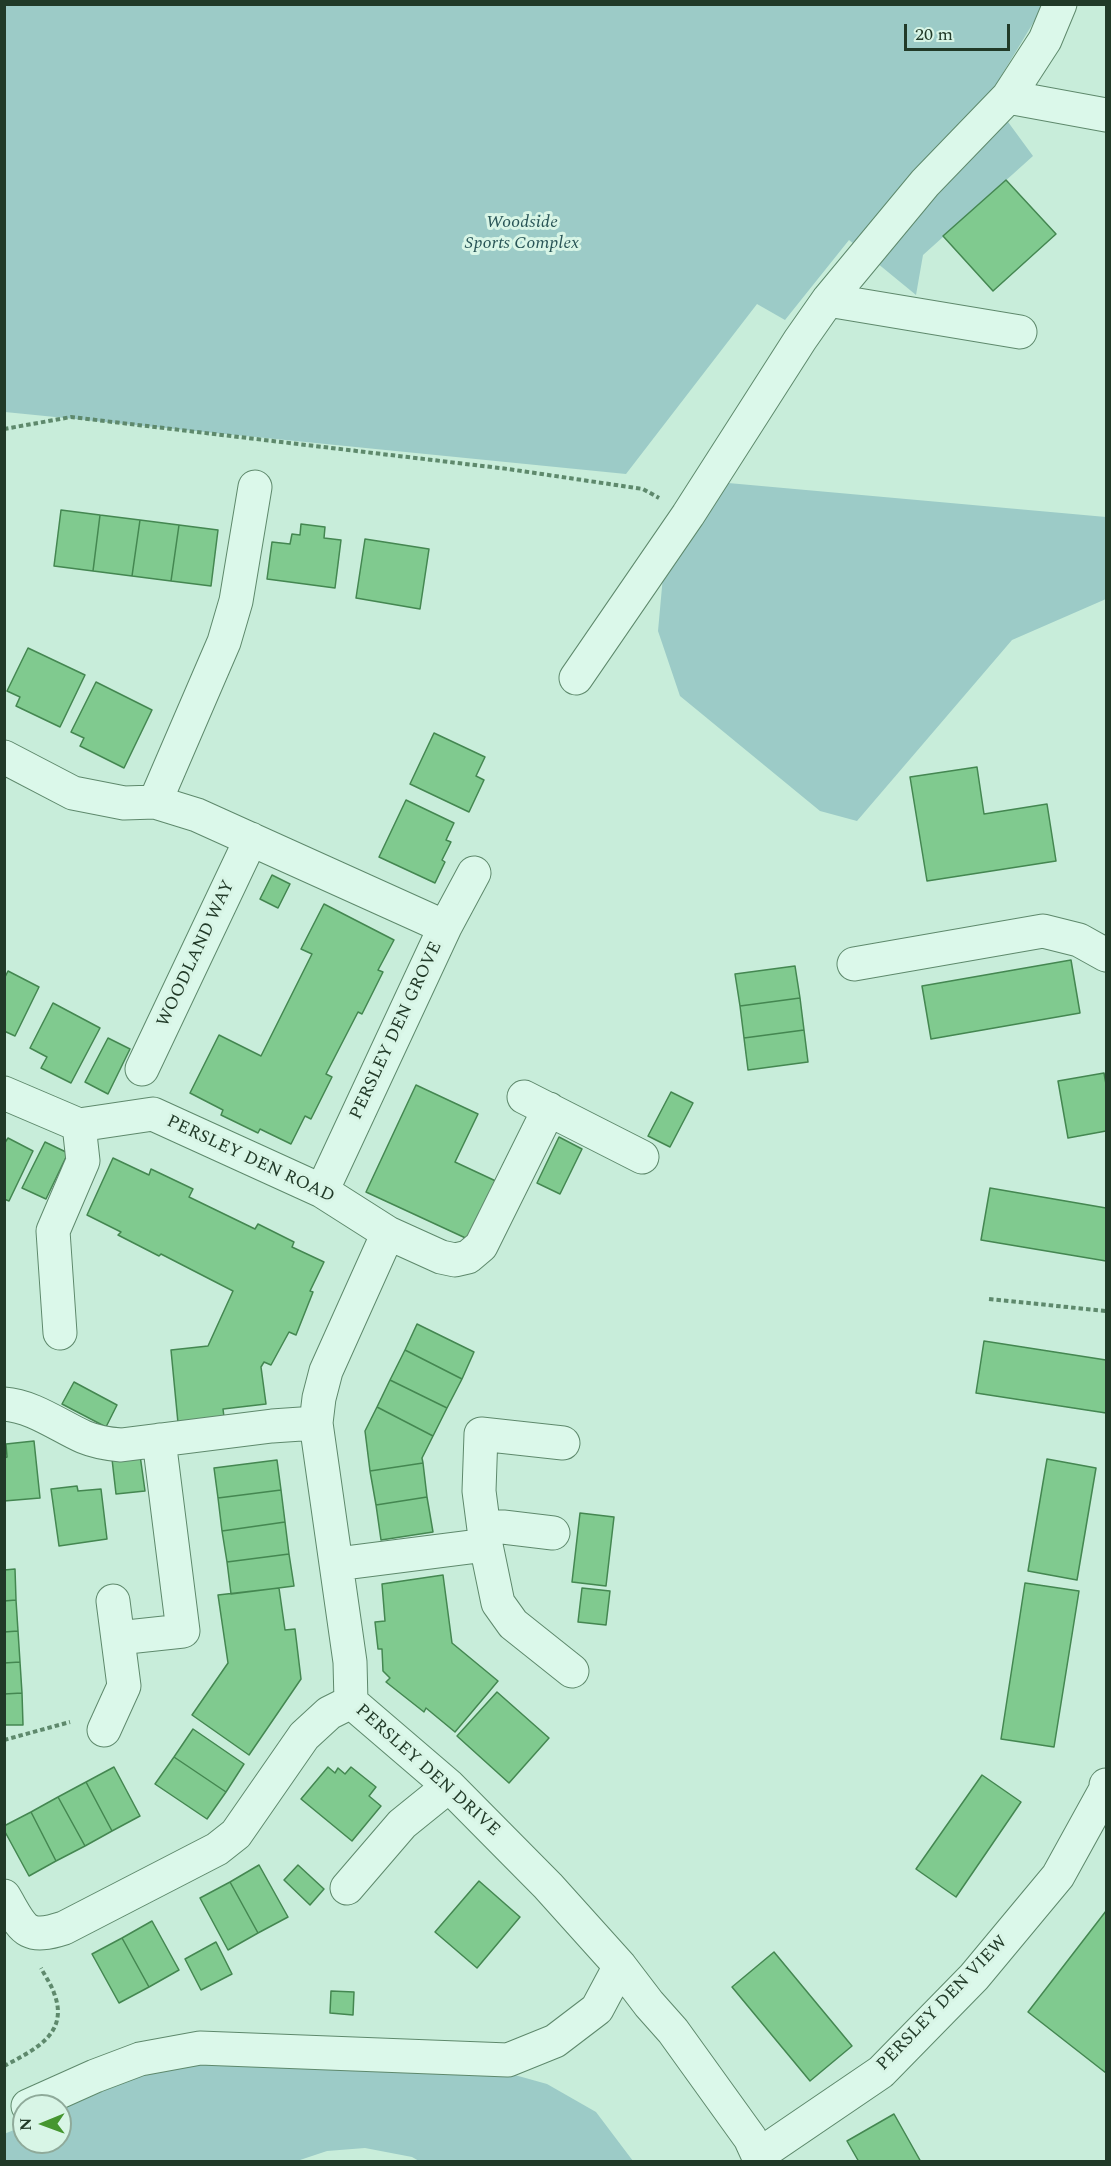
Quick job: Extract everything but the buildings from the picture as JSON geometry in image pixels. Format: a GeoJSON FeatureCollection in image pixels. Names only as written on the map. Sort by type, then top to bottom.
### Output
{"type":"FeatureCollection","features":[{"type":"Feature","properties":{"kind":"street"},"geometry":{"type":"LineString","coordinates":[[576,678],[688,514],[828,300],[924,183],[1008,97],[1045,40],[1060,4]]}},
{"type":"Feature","properties":{"kind":"street"},"geometry":{"type":"LineString","coordinates":[[1008,97],[1107,115]]}},
{"type":"Feature","properties":{"kind":"street"},"geometry":{"type":"LineString","coordinates":[[828,300],[1020,332]]}},
{"type":"Feature","properties":{"kind":"street"},"geometry":{"type":"LineString","coordinates":[[155,802],[225,642],[236,602],[255,487]]}},
{"type":"Feature","properties":{"kind":"street"},"geometry":{"type":"LineString","coordinates":[[4,756],[73,793],[124,803],[155,802],[197,815],[445,927]]}},
{"type":"Feature","properties":{"kind":"street","name":"WOODLAND WAY"},"geometry":{"type":"LineString","coordinates":[[142,1069],[251,839]]}},
{"type":"Feature","properties":{"kind":"street","name":"PERSLEY DEN GROVE"},"geometry":{"type":"LineString","coordinates":[[322,1191],[445,927],[474,873]]}},
{"type":"Feature","properties":{"kind":"street"},"geometry":{"type":"LineString","coordinates":[[854,964],[1043,931],[1078,939],[1107,955]]}},
{"type":"Feature","properties":{"kind":"street"},"geometry":{"type":"LineString","coordinates":[[4,1093],[78,1125],[83,1161],[53,1232],[60,1333]]}},
{"type":"Feature","properties":{"kind":"street","name":"PERSLEY DEN ROAD"},"geometry":{"type":"LineString","coordinates":[[78,1125],[153,1114],[322,1191],[388,1233],[441,1257],[455,1260],[468,1257],[480,1246],[536,1103],[642,1157]]}},
{"type":"Feature","properties":{"kind":"street","name":"PERSLEY DEN DRIVE"},"geometry":{"type":"LineString","coordinates":[[388,1233],[326,1371],[319,1398],[316,1424],[350,1662],[351,1702],[449,1786],[548,1886],[620,1966],[649,2004],[674,2031],[727,2105],[760,2158]]}},
{"type":"Feature","properties":{"kind":"street"},"geometry":{"type":"LineString","coordinates":[[4,1404],[27,1409],[86,1438],[121,1445],[272,1426],[316,1424]]}},
{"type":"Feature","properties":{"kind":"street"},"geometry":{"type":"LineString","coordinates":[[563,1443],[481,1434],[479,1491],[498,1604],[513,1624],[572,1671]]}},
{"type":"Feature","properties":{"kind":"street"},"geometry":{"type":"LineString","coordinates":[[118,1638],[183,1631],[159,1440]]}},
{"type":"Feature","properties":{"kind":"street"},"geometry":{"type":"LineString","coordinates":[[337,1564],[485,1536],[503,1527],[553,1533]]}},
{"type":"Feature","properties":{"kind":"street"},"geometry":{"type":"LineString","coordinates":[[104,1730],[124,1686],[113,1601]]}},
{"type":"Feature","properties":{"kind":"street"},"geometry":{"type":"LineString","coordinates":[[4,1896],[22,1925],[34,1934],[48,1934],[64,1928],[217,1849],[236,1834],[304,1736],[329,1713],[351,1702]]}},
{"type":"Feature","properties":{"kind":"street","name":"PERSLEY DEN VIEW"},"geometry":{"type":"LineString","coordinates":[[760,2158],[881,2072],[974,1977],[1058,1876],[1107,1785]]}},
{"type":"Feature","properties":{"kind":"street"},"geometry":{"type":"LineString","coordinates":[[347,1887],[402,1824],[449,1786]]}},
{"type":"Feature","properties":{"kind":"street"},"geometry":{"type":"LineString","coordinates":[[55,2094],[140,2059],[200,2049],[508,2060],[555,2041],[597,2009],[620,1966]]}},
{"type":"Feature","properties":{"kind":"path"},"geometry":{"type":"LineString","coordinates":[[4,429],[72,417],[508,469],[643,489],[688,514]]}},
{"type":"Feature","properties":{"kind":"path"},"geometry":{"type":"LineString","coordinates":[[989,1299],[1107,1311]]}},
{"type":"Feature","properties":{"kind":"path"},"geometry":{"type":"LineString","coordinates":[[4,1740],[76,1720],[104,1730]]}},
{"type":"Feature","properties":{"kind":"path"},"geometry":{"type":"LineString","coordinates":[[4,2066],[47,2041],[55,2025],[58,2010],[54,1993],[35,1957],[34,1934]]}},
{"type":"Feature","properties":{"kind":"green space","name":"Woodside Sports Complex"},"geometry":{"type":"Polygon","coordinates":[[[4,5],[1044,5],[989,96],[1033,156],[923,255],[916,295],[849,240],[785,320],[757,304],[626,474],[5,412],[4,5]]]}},
{"type":"Feature","properties":{"kind":"green space"},"geometry":{"type":"Polygon","coordinates":[[[717,482],[1106,517],[1106,599],[1012,640],[857,821],[820,811],[680,696],[658,631],[664,565],[717,482]]]}},
{"type":"Feature","properties":{"kind":"green space"},"geometry":{"type":"Polygon","coordinates":[[[205,2061],[504,2072],[547,2084],[596,2112],[633,2161],[419,2161],[412,2157],[365,2148],[327,2151],[294,2162],[5,2162],[4,2134],[12,2131],[12,2154],[72,2154],[72,2105],[131,2079],[205,2061]]]}}]}
